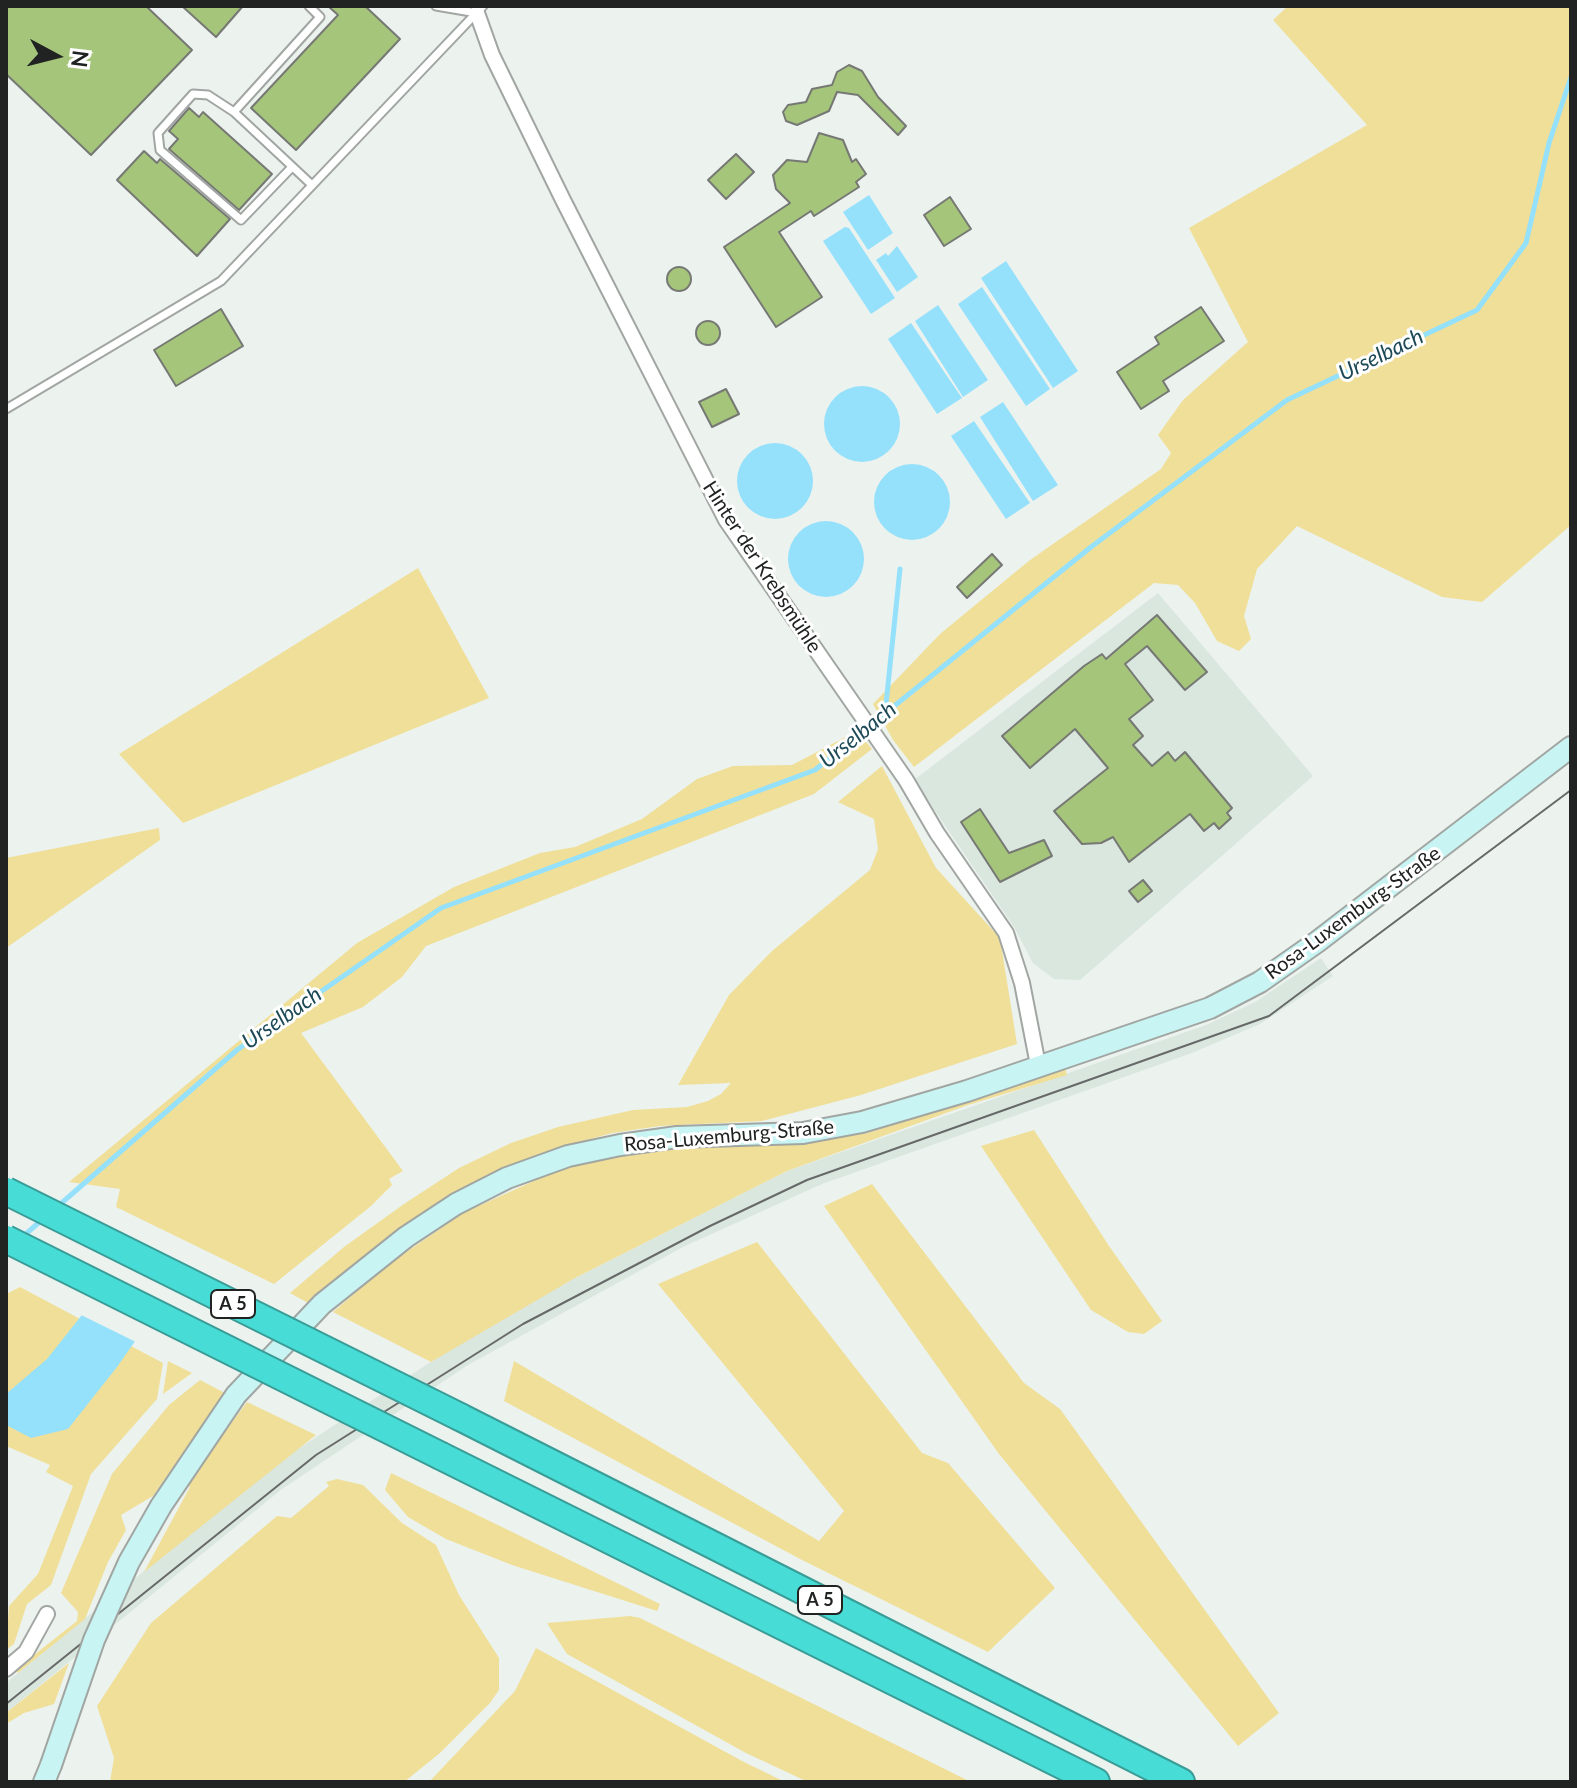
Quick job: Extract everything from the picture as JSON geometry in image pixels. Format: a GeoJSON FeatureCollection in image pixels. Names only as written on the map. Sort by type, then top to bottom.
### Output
{"type":"FeatureCollection","features":[{"type":"Feature","properties":{"kind":"highway","name":"A 5"},"geometry":{"type":"LineString","coordinates":[[6,1191],[1181,1782]]}},
{"type":"Feature","properties":{"kind":"highway","name":"A 5"},"geometry":{"type":"LineString","coordinates":[[6,1239],[1096,1782]]}},
{"type":"Feature","properties":{"kind":"main road","name":"Rosa-Luxemburg-Straße"},"geometry":{"type":"LineString","coordinates":[[47,1776],[94,1640],[129,1562],[161,1506],[236,1395],[322,1304],[406,1237],[456,1204],[494,1185],[568,1156],[677,1137],[803,1133],[862,1122],[1164,1026],[1260,982],[1317,942],[1571,747]]}},
{"type":"Feature","properties":{"kind":"street","name":"Hinter der Krebsmühle"},"geometry":{"type":"LineString","coordinates":[[480,9],[492,55],[693,461],[726,520],[1006,933],[1022,983],[1038,1065]]}},
{"type":"Feature","properties":{"kind":"street"},"geometry":{"type":"LineString","coordinates":[[6,1669],[26,1652],[47,1614]]}},
{"type":"Feature","properties":{"kind":"lane"},"geometry":{"type":"LineString","coordinates":[[234,112],[320,17],[309,6]]}},
{"type":"Feature","properties":{"kind":"lane"},"geometry":{"type":"LineString","coordinates":[[436,6],[480,9]]}},
{"type":"Feature","properties":{"kind":"lane"},"geometry":{"type":"LineString","coordinates":[[6,409],[221,281],[480,9]]}},
{"type":"Feature","properties":{"kind":"lane"},"geometry":{"type":"LineString","coordinates":[[292,167],[241,220],[160,150],[158,133],[193,94],[208,95],[234,112],[312,185]]}},
{"type":"Feature","properties":{"kind":"shaded area"},"geometry":{"type":"Polygon","coordinates":[[[1288,6],[1571,6],[1571,525],[1482,602],[1442,597],[1297,526],[1257,569],[1244,616],[1251,639],[1239,651],[1217,641],[1195,603],[1178,585],[1154,583],[914,767],[893,740],[873,704],[940,634],[1030,560],[1161,469],[1171,453],[1158,435],[1183,400],[1248,342],[1189,228],[1367,125],[1273,20],[1288,6]]]}},
{"type":"Feature","properties":{"kind":"shaded area"},"geometry":{"type":"Polygon","coordinates":[[[418,568],[489,698],[183,823],[119,754],[418,568]]]}},
{"type":"Feature","properties":{"kind":"shaded area"},"geometry":{"type":"Polygon","coordinates":[[[1158,593],[1313,776],[1080,980],[1054,979],[1033,963],[1014,927],[914,780],[1158,593]]]}},
{"type":"Feature","properties":{"kind":"shaded area"},"geometry":{"type":"Polygon","coordinates":[[[857,731],[872,749],[814,794],[426,946],[402,977],[363,1007],[301,1033],[403,1171],[389,1179],[392,1185],[371,1206],[274,1284],[116,1207],[120,1189],[69,1182],[357,943],[454,887],[540,853],[575,847],[642,819],[697,779],[733,766],[792,765],[857,731]]]}},
{"type":"Feature","properties":{"kind":"shaded area"},"geometry":{"type":"Polygon","coordinates":[[[882,766],[936,868],[1000,938],[1017,1044],[861,1095],[762,1121],[660,1126],[612,1133],[559,1148],[493,1173],[447,1197],[375,1248],[310,1304],[290,1293],[344,1247],[404,1204],[459,1168],[511,1143],[558,1127],[633,1110],[687,1107],[721,1094],[731,1083],[678,1085],[729,995],[772,951],[870,870],[878,849],[874,819],[838,802],[882,766]]]}},
{"type":"Feature","properties":{"kind":"shaded area"},"geometry":{"type":"Polygon","coordinates":[[[159,828],[160,840],[6,948],[6,858],[159,828]]]}},
{"type":"Feature","properties":{"kind":"shaded area"},"geometry":{"type":"Polygon","coordinates":[[[1321,958],[1333,976],[1260,1024],[1192,1053],[822,1184],[683,1247],[468,1365],[282,1489],[6,1713],[6,1683],[68,1632],[286,1457],[464,1340],[575,1278],[787,1171],[1206,1025],[1255,1002],[1321,958]]]}},
{"type":"Feature","properties":{"kind":"shaded area"},"geometry":{"type":"Polygon","coordinates":[[[1065,1068],[1067,1075],[968,1105],[787,1171],[575,1278],[431,1362],[333,1312],[389,1264],[463,1213],[567,1166],[642,1151],[804,1143],[868,1133],[1065,1068]]]}},
{"type":"Feature","properties":{"kind":"shaded area"},"geometry":{"type":"Polygon","coordinates":[[[1034,1130],[1162,1321],[1144,1334],[1128,1332],[1091,1310],[981,1146],[1034,1130]]]}},
{"type":"Feature","properties":{"kind":"shaded area"},"geometry":{"type":"Polygon","coordinates":[[[872,1184],[1024,1383],[1060,1409],[1279,1713],[1238,1746],[999,1454],[824,1206],[872,1184]]]}},
{"type":"Feature","properties":{"kind":"shaded area"},"geometry":{"type":"Polygon","coordinates":[[[757,1242],[922,1453],[948,1463],[1055,1588],[988,1652],[802,1560],[504,1401],[514,1361],[819,1541],[844,1511],[658,1284],[757,1242]]]}},
{"type":"Feature","properties":{"kind":"shaded area"},"geometry":{"type":"Polygon","coordinates":[[[20,1287],[163,1363],[157,1399],[91,1474],[51,1585],[27,1604],[14,1644],[6,1650],[9,1606],[38,1574],[73,1486],[46,1472],[50,1465],[6,1446],[6,1294],[20,1287]]]}},
{"type":"Feature","properties":{"kind":"shaded area"},"geometry":{"type":"Polygon","coordinates":[[[168,1361],[192,1373],[163,1394],[168,1361]]]}},
{"type":"Feature","properties":{"kind":"shaded area"},"geometry":{"type":"Polygon","coordinates":[[[200,1380],[225,1393],[153,1496],[121,1515],[126,1530],[108,1562],[85,1619],[18,1673],[15,1670],[77,1621],[78,1612],[61,1593],[112,1474],[169,1405],[200,1380]]]}},
{"type":"Feature","properties":{"kind":"shaded area"},"geometry":{"type":"Polygon","coordinates":[[[247,1402],[316,1435],[144,1572],[190,1487],[186,1484],[247,1402]]]}},
{"type":"Feature","properties":{"kind":"shaded area"},"geometry":{"type":"Polygon","coordinates":[[[391,1473],[660,1604],[657,1611],[512,1565],[446,1539],[408,1517],[385,1490],[391,1473]]]}},
{"type":"Feature","properties":{"kind":"shaded area"},"geometry":{"type":"Polygon","coordinates":[[[337,1479],[363,1485],[402,1523],[436,1545],[459,1595],[499,1658],[499,1690],[490,1703],[440,1753],[404,1782],[110,1782],[114,1758],[97,1706],[151,1623],[277,1516],[291,1518],[329,1486],[326,1482],[337,1479]]]}},
{"type":"Feature","properties":{"kind":"shaded area"},"geometry":{"type":"Polygon","coordinates":[[[630,1616],[640,1618],[971,1782],[808,1782],[746,1753],[567,1654],[547,1623],[630,1616]]]}},
{"type":"Feature","properties":{"kind":"shaded area"},"geometry":{"type":"Polygon","coordinates":[[[536,1648],[785,1782],[429,1782],[515,1691],[536,1648]]]}},
{"type":"Feature","properties":{"kind":"shaded area"},"geometry":{"type":"Polygon","coordinates":[[[69,1663],[54,1704],[24,1713],[6,1724],[6,1713],[69,1663]]]}},
{"type":"Feature","properties":{"kind":"water"},"geometry":{"type":"Polygon","coordinates":[[[869,195],[893,233],[868,250],[843,212],[869,195]]]}},
{"type":"Feature","properties":{"kind":"water"},"geometry":{"type":"Polygon","coordinates":[[[845,227],[849,228],[895,298],[871,314],[823,241],[845,227]]]}},
{"type":"Feature","properties":{"kind":"water"},"geometry":{"type":"Polygon","coordinates":[[[897,246],[918,277],[897,292],[876,260],[886,253],[888,256],[897,246]]]}},
{"type":"Feature","properties":{"kind":"water"},"geometry":{"type":"Polygon","coordinates":[[[1006,261],[1078,371],[1053,388],[981,278],[1006,261]]]}},
{"type":"Feature","properties":{"kind":"water"},"geometry":{"type":"Polygon","coordinates":[[[982,287],[1050,389],[1026,406],[958,304],[982,287]]]}},
{"type":"Feature","properties":{"kind":"water"},"geometry":{"type":"Polygon","coordinates":[[[938,305],[988,380],[963,397],[915,321],[938,305]]]}},
{"type":"Feature","properties":{"kind":"water"},"geometry":{"type":"Polygon","coordinates":[[[911,323],[962,398],[937,414],[888,339],[911,323]]]}},
{"type":"Feature","properties":{"kind":"water"},"geometry":{"type":"Polygon","coordinates":[[[862,386],[876,389],[889,397],[897,410],[900,424],[897,438],[889,451],[876,459],[862,462],[848,459],[835,451],[827,438],[824,424],[827,410],[835,397],[848,389],[862,386]]]}},
{"type":"Feature","properties":{"kind":"water"},"geometry":{"type":"Polygon","coordinates":[[[1003,402],[1058,485],[1033,501],[980,417],[1003,402]]]}},
{"type":"Feature","properties":{"kind":"water"},"geometry":{"type":"Polygon","coordinates":[[[974,421],[1030,503],[1006,519],[951,436],[974,421]]]}},
{"type":"Feature","properties":{"kind":"water"},"geometry":{"type":"Polygon","coordinates":[[[775,443],[790,446],[802,454],[810,466],[813,481],[810,496],[802,508],[790,516],[775,519],[760,516],[748,508],[740,496],[737,481],[740,466],[748,454],[760,446],[775,443]]]}},
{"type":"Feature","properties":{"kind":"water"},"geometry":{"type":"Polygon","coordinates":[[[912,464],[927,467],[939,475],[947,487],[950,502],[947,517],[939,529],[927,537],[912,540],[897,537],[885,529],[877,517],[874,502],[877,487],[885,475],[897,467],[912,464]]]}},
{"type":"Feature","properties":{"kind":"water"},"geometry":{"type":"Polygon","coordinates":[[[826,521],[840,524],[853,532],[861,545],[864,559],[861,573],[853,586],[840,594],[826,597],[812,594],[799,586],[791,573],[788,559],[791,545],[799,532],[812,524],[826,521]]]}},
{"type":"Feature","properties":{"kind":"water"},"geometry":{"type":"Polygon","coordinates":[[[124,1262],[145,1327],[117,1367],[68,1429],[31,1438],[6,1425],[6,1394],[47,1359],[124,1262]]]}},
{"type":"Feature","properties":{"kind":"pier"},"geometry":{"type":"Polygon","coordinates":[[[121,1259],[156,1268],[149,1328],[138,1343],[77,1313],[121,1259]]]}},
{"type":"Feature","properties":{"kind":"building"},"geometry":{"type":"Polygon","coordinates":[[[6,6],[146,6],[192,50],[91,155],[6,74],[6,6]]]}},
{"type":"Feature","properties":{"kind":"building"},"geometry":{"type":"Polygon","coordinates":[[[182,6],[243,6],[216,37],[182,6]]]}},
{"type":"Feature","properties":{"kind":"building"},"geometry":{"type":"Polygon","coordinates":[[[328,6],[365,6],[400,39],[296,150],[251,108],[338,15],[328,6]]]}},
{"type":"Feature","properties":{"kind":"building"},"geometry":{"type":"Polygon","coordinates":[[[849,65],[862,71],[878,97],[906,126],[898,135],[858,95],[837,92],[829,111],[797,125],[786,121],[783,112],[788,105],[806,102],[812,89],[832,85],[837,72],[849,65]]]}},
{"type":"Feature","properties":{"kind":"building"},"geometry":{"type":"Polygon","coordinates":[[[189,108],[199,117],[203,112],[272,174],[239,210],[169,149],[178,139],[169,131],[189,108]]]}},
{"type":"Feature","properties":{"kind":"building"},"geometry":{"type":"Polygon","coordinates":[[[819,133],[843,140],[852,162],[856,159],[866,174],[856,182],[859,187],[814,216],[811,211],[779,232],[822,297],[776,327],[724,247],[790,203],[776,189],[773,175],[787,160],[807,162],[819,133]]]}},
{"type":"Feature","properties":{"kind":"building"},"geometry":{"type":"Polygon","coordinates":[[[144,151],[157,163],[160,159],[230,219],[197,256],[117,180],[144,151]]]}},
{"type":"Feature","properties":{"kind":"building"},"geometry":{"type":"Polygon","coordinates":[[[736,154],[754,172],[726,199],[708,180],[736,154]]]}},
{"type":"Feature","properties":{"kind":"building"},"geometry":{"type":"Polygon","coordinates":[[[950,197],[971,229],[944,246],[924,215],[950,197]]]}},
{"type":"Feature","properties":{"kind":"building"},"geometry":{"type":"Polygon","coordinates":[[[674,267],[684,267],[691,274],[691,284],[684,291],[674,291],[667,284],[667,274],[674,267]]]}},
{"type":"Feature","properties":{"kind":"building"},"geometry":{"type":"Polygon","coordinates":[[[1201,307],[1224,341],[1163,381],[1169,391],[1141,409],[1117,372],[1159,344],[1155,337],[1201,307]]]}},
{"type":"Feature","properties":{"kind":"building"},"geometry":{"type":"Polygon","coordinates":[[[221,309],[243,346],[176,386],[154,350],[221,309]]]}},
{"type":"Feature","properties":{"kind":"building"},"geometry":{"type":"Polygon","coordinates":[[[708,321],[719,328],[720,333],[713,344],[708,345],[697,338],[696,333],[703,322],[708,321]]]}},
{"type":"Feature","properties":{"kind":"building"},"geometry":{"type":"Polygon","coordinates":[[[726,389],[739,414],[712,427],[699,402],[726,389]]]}},
{"type":"Feature","properties":{"kind":"building"},"geometry":{"type":"Polygon","coordinates":[[[992,554],[1002,565],[967,598],[957,587],[992,554]]]}},
{"type":"Feature","properties":{"kind":"building"},"geometry":{"type":"Polygon","coordinates":[[[1157,615],[1207,672],[1185,690],[1147,646],[1125,664],[1153,700],[1129,719],[1143,736],[1133,745],[1152,766],[1168,752],[1175,761],[1185,752],[1232,808],[1227,813],[1231,818],[1219,829],[1214,823],[1204,831],[1190,814],[1129,862],[1113,837],[1101,843],[1082,844],[1054,811],[1108,768],[1075,729],[1030,768],[1002,736],[1084,666],[1102,654],[1106,659],[1157,615]]]}},
{"type":"Feature","properties":{"kind":"building"},"geometry":{"type":"Polygon","coordinates":[[[980,809],[1009,853],[1044,840],[1052,856],[1000,882],[961,822],[980,809]]]}},
{"type":"Feature","properties":{"kind":"building"},"geometry":{"type":"Polygon","coordinates":[[[1143,880],[1152,891],[1138,902],[1129,891],[1143,880]]]}},
{"type":"Feature","properties":{"kind":"waterway","name":"Urselbach"},"geometry":{"type":"LineString","coordinates":[[57,1207],[237,1050],[441,908],[815,770],[1091,547],[1287,400],[1477,310],[1526,243],[1549,143],[1571,77]]}},
{"type":"Feature","properties":{"kind":"waterway"},"geometry":{"type":"LineString","coordinates":[[885,714],[900,569]]}},
{"type":"Feature","properties":{"kind":"waterway","name":"Urselbach"},"geometry":{"type":"LineString","coordinates":[[20,1239],[43,1219]]}},
{"type":"Feature","properties":{"kind":"tram line"},"geometry":{"type":"LineString","coordinates":[[6,1704],[316,1455],[523,1324],[710,1226],[807,1180],[1269,1016],[1571,790]]}}]}
